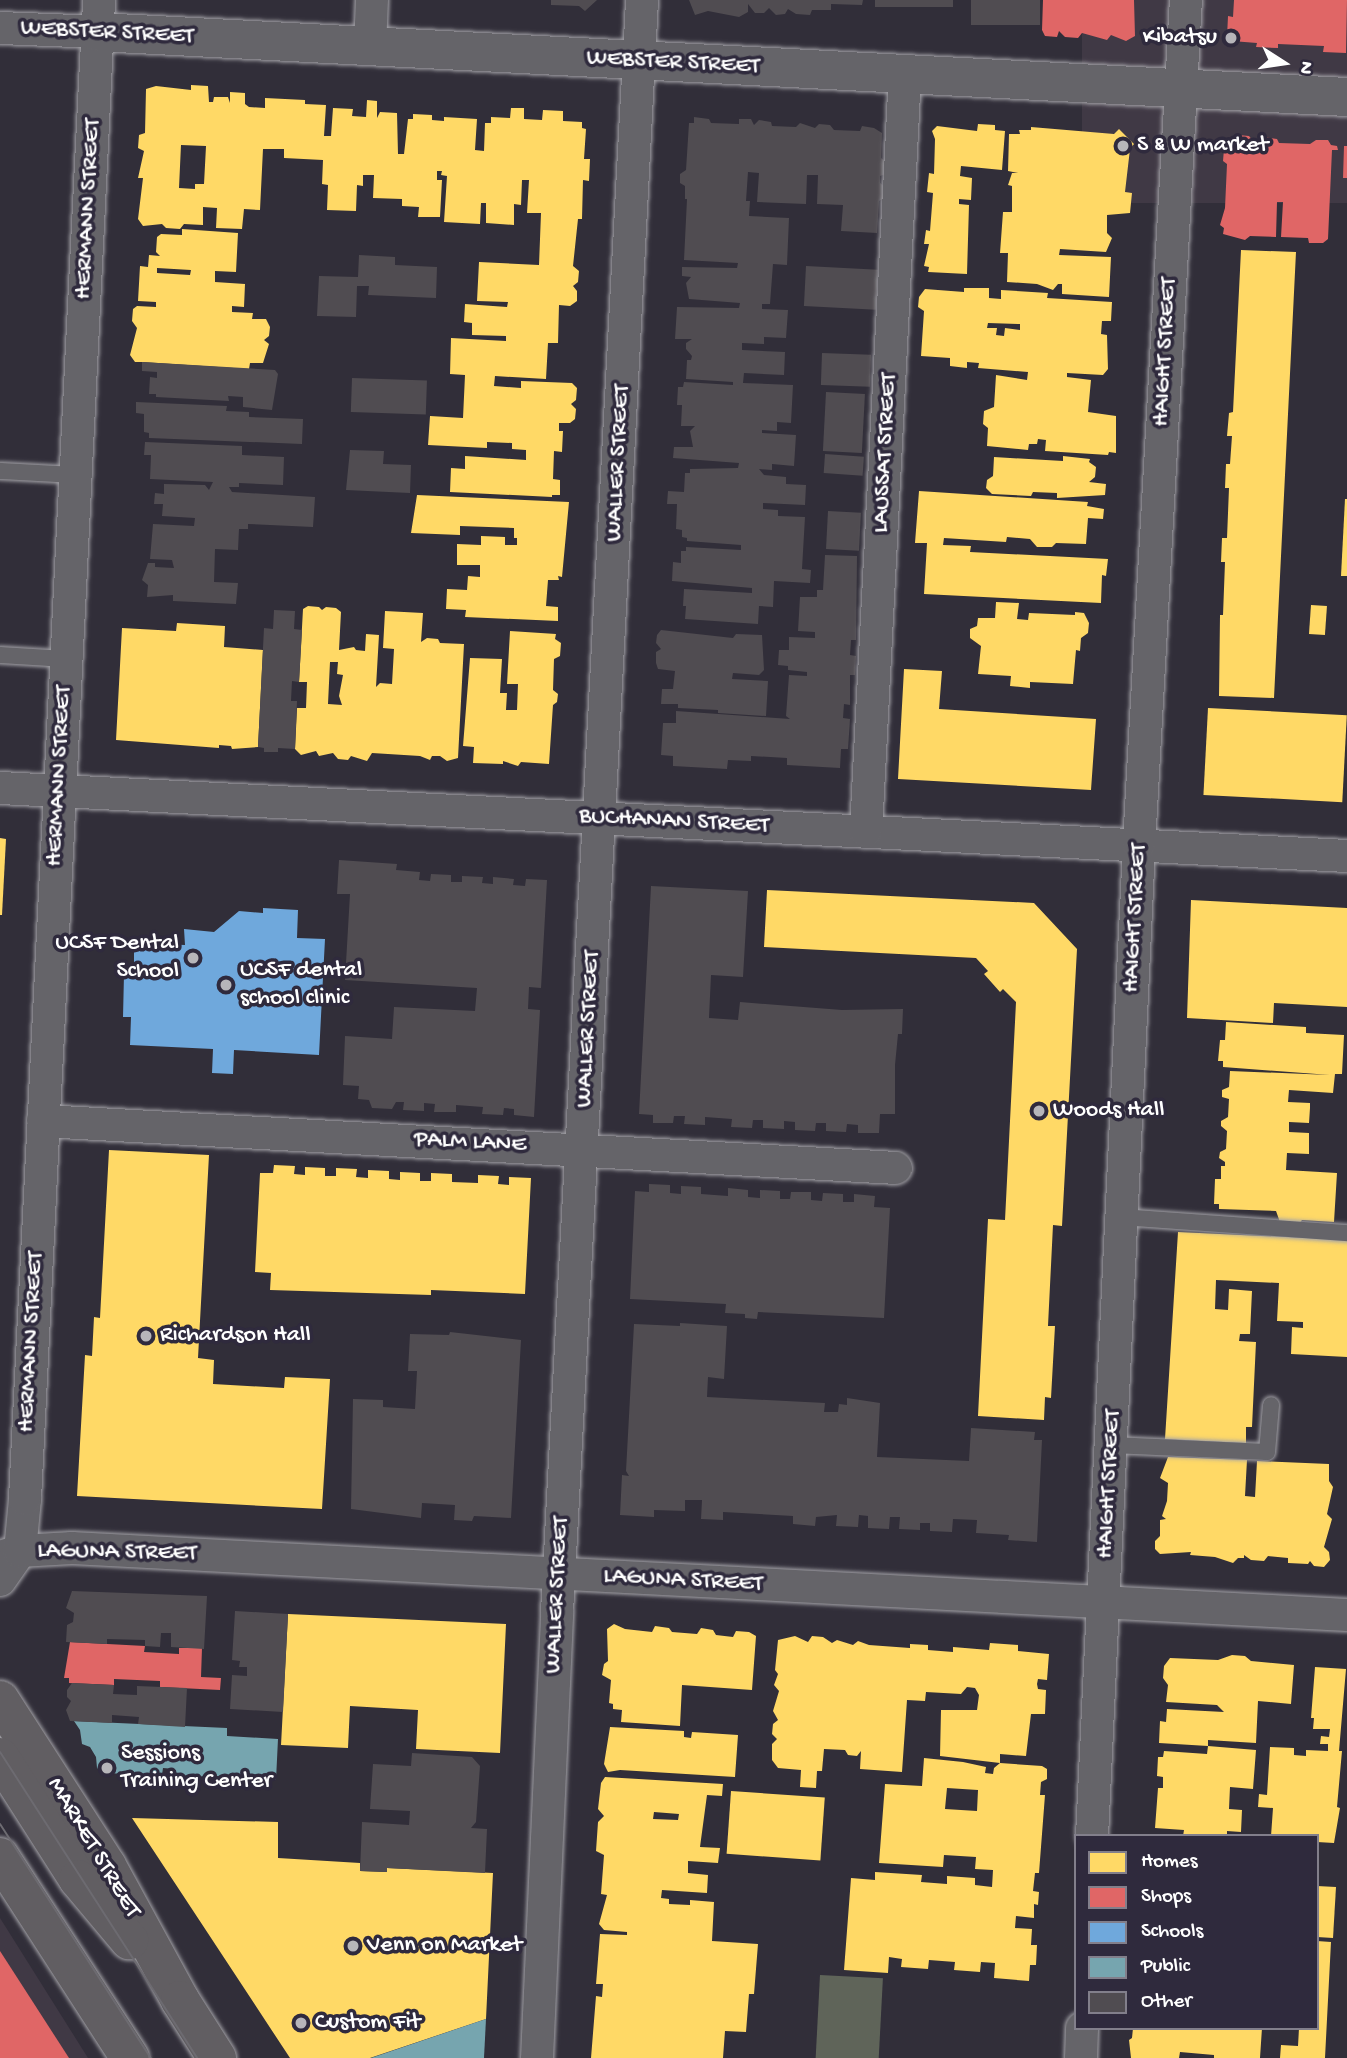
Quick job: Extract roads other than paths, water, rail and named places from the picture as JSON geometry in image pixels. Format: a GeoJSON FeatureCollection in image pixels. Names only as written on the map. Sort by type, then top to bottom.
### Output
{"type":"FeatureCollection","features":[{"type":"Feature","properties":{"kind":"main road","name":"MARKET STREET"},"geometry":{"type":"LineString","coordinates":[[0,1700],[107,1866],[180,2000],[217,2058]]}},
{"type":"Feature","properties":{"kind":"main road","name":"MARKET STREET"},"geometry":{"type":"LineString","coordinates":[[0,1757],[78,1879],[180,2000]]}},
{"type":"Feature","properties":{"kind":"main road"},"geometry":{"type":"LineString","coordinates":[[0,1857],[130,2058]]}},
{"type":"Feature","properties":{"kind":"street"},"geometry":{"type":"LineString","coordinates":[[370,47],[372,0]]}},
{"type":"Feature","properties":{"kind":"street","name":"WALLER STREET"},"geometry":{"type":"LineString","coordinates":[[537,2058],[559,1574],[601,818],[642,0]]}},
{"type":"Feature","properties":{"kind":"street","name":"HAIGHT STREET"},"geometry":{"type":"LineString","coordinates":[[1092,1834],[1139,845],[1186,0]]}},
{"type":"Feature","properties":{"kind":"street","name":"WEBSTER STREET"},"geometry":{"type":"LineString","coordinates":[[0,27],[98,16],[370,47],[1347,97]]}},
{"type":"Feature","properties":{"kind":"street","name":"HERMANN STREET"},"geometry":{"type":"LineString","coordinates":[[10,1554],[43,1121],[98,16]]}},
{"type":"Feature","properties":{"kind":"street","name":"LAUSSAT STREET"},"geometry":{"type":"LineString","coordinates":[[866,831],[905,75]]}},
{"type":"Feature","properties":{"kind":"street","name":"BUCHANAN STREET"},"geometry":{"type":"LineString","coordinates":[[0,788],[1347,856]]}},
{"type":"Feature","properties":{"kind":"street","name":"PALM LANE"},"geometry":{"type":"LineString","coordinates":[[43,1121],[896,1168]]}},
{"type":"Feature","properties":{"kind":"street","name":"LAGUNA STREET"},"geometry":{"type":"LineString","coordinates":[[0,1580],[10,1554],[72,1548],[1347,1615]]}},
{"type":"Feature","properties":{"kind":"street"},"geometry":{"type":"LineString","coordinates":[[1081,2058],[1082,2030]]}},
{"type":"Feature","properties":{"kind":"lane"},"geometry":{"type":"LineString","coordinates":[[0,471],[76,475]]}},
{"type":"Feature","properties":{"kind":"lane"},"geometry":{"type":"LineString","coordinates":[[0,655],[66,660]]}},
{"type":"Feature","properties":{"kind":"lane"},"geometry":{"type":"LineString","coordinates":[[1122,1217],[1347,1233]]}},
{"type":"Feature","properties":{"kind":"lane"},"geometry":{"type":"LineString","coordinates":[[1112,1445],[1267,1452],[1271,1405]]}},
{"type":"Feature","properties":{"kind":"tram line"},"geometry":{"type":"LineString","coordinates":[[0,1752],[197,2058]]}},
{"type":"Feature","properties":{"kind":"tram line"},"geometry":{"type":"LineString","coordinates":[[0,1824],[151,2058]]}},
{"type":"Feature","properties":{"kind":"place","name":"Kibatsu"},"geometry":{"type":"Point","coordinates":[1231,38]}},
{"type":"Feature","properties":{"kind":"place","name":"S & W market"},"geometry":{"type":"Point","coordinates":[1123,146]}},
{"type":"Feature","properties":{"kind":"place","name":"UCSF Dental School"},"geometry":{"type":"Point","coordinates":[193,958]}},
{"type":"Feature","properties":{"kind":"place","name":"UCSF dental school clinic"},"geometry":{"type":"Point","coordinates":[226,985]}},
{"type":"Feature","properties":{"kind":"place","name":"Woods Hall"},"geometry":{"type":"Point","coordinates":[1039,1111]}},
{"type":"Feature","properties":{"kind":"place","name":"Richardson Hall"},"geometry":{"type":"Point","coordinates":[146,1336]}},
{"type":"Feature","properties":{"kind":"place","name":"Sessions Training Center"},"geometry":{"type":"Point","coordinates":[107,1768]}},
{"type":"Feature","properties":{"kind":"place","name":"Venn on Market"},"geometry":{"type":"Point","coordinates":[353,1946]}},
{"type":"Feature","properties":{"kind":"place","name":"Custom Fit"},"geometry":{"type":"Point","coordinates":[301,2023]}}]}
